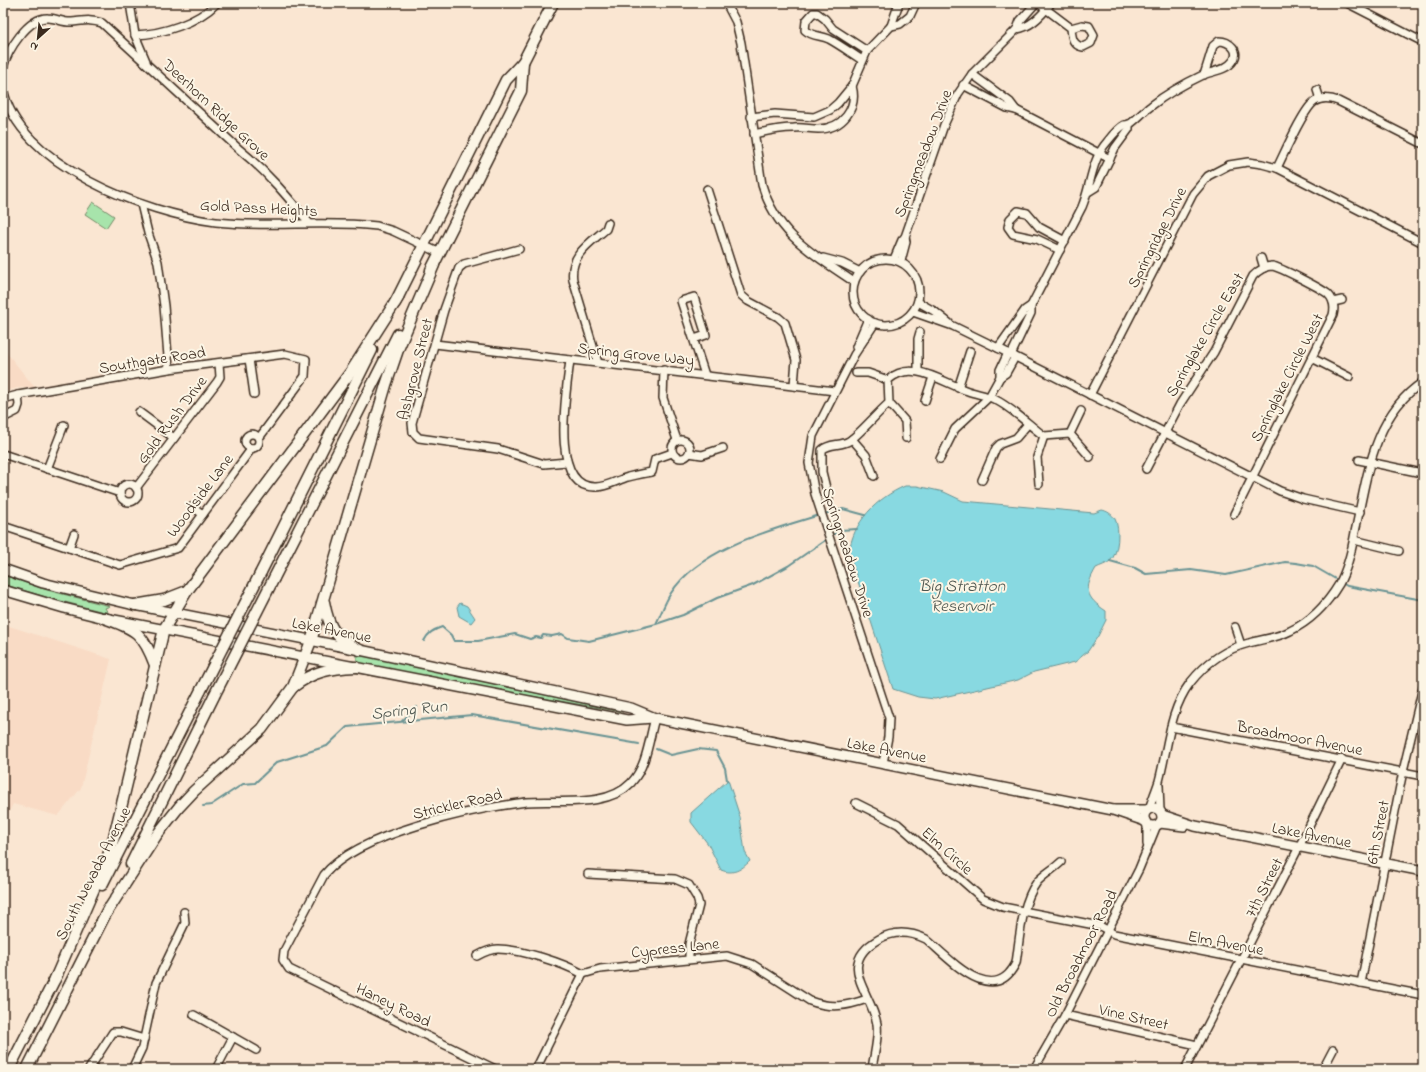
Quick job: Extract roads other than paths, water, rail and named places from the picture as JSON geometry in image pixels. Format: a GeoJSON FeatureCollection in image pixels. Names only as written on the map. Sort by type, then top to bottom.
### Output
{"type":"FeatureCollection","features":[{"type":"Feature","properties":{"kind":"highway"},"geometry":{"type":"LineString","coordinates":[[55,979],[97,882],[114,837],[164,629],[187,591],[346,378],[398,298],[506,80],[523,62],[553,3]]}},
{"type":"Feature","properties":{"kind":"highway"},"geometry":{"type":"LineString","coordinates":[[105,915],[156,836],[179,807],[194,790],[262,730],[293,687],[311,641],[386,385],[399,347],[434,265],[521,91],[523,62]]}},
{"type":"Feature","properties":{"kind":"highway","name":"South Nevada Avenue"},"geometry":{"type":"LineString","coordinates":[[26,1069],[434,265]]}},
{"type":"Feature","properties":{"kind":"highway","name":"South Nevada Avenue"},"geometry":{"type":"LineString","coordinates":[[9,1069],[398,298]]}},
{"type":"Feature","properties":{"kind":"highway"},"geometry":{"type":"LineString","coordinates":[[135,605],[164,600],[187,591]]}},
{"type":"Feature","properties":{"kind":"highway"},"geometry":{"type":"LineString","coordinates":[[323,600],[327,617],[336,634],[343,641],[360,650]]}},
{"type":"Feature","properties":{"kind":"highway"},"geometry":{"type":"LineString","coordinates":[[104,618],[119,623],[141,636],[149,649],[155,665]]}},
{"type":"Feature","properties":{"kind":"highway"},"geometry":{"type":"LineString","coordinates":[[293,687],[316,673],[334,668],[356,667]]}},
{"type":"Feature","properties":{"kind":"main road","name":"Lake Avenue"},"geometry":{"type":"LineString","coordinates":[[3,569],[50,585],[173,614],[360,650],[631,708],[655,718],[883,763],[1155,820],[1195,826],[1423,871]]}},
{"type":"Feature","properties":{"kind":"main road","name":"Lake Avenue"},"geometry":{"type":"LineString","coordinates":[[3,590],[104,618],[627,720],[655,718]]}},
{"type":"Feature","properties":{"kind":"main road","name":"Lake Avenue"},"geometry":{"type":"LineString","coordinates":[[1113,810],[1148,810],[1155,808],[1155,820]]}},
{"type":"Feature","properties":{"kind":"street","name":"Deerhorn Ridge Grove"},"geometry":{"type":"LineString","coordinates":[[130,3],[135,35],[147,63],[240,150],[258,164],[309,223]]}},
{"type":"Feature","properties":{"kind":"street"},"geometry":{"type":"LineString","coordinates":[[135,35],[157,34],[202,14],[217,3]]}},
{"type":"Feature","properties":{"kind":"street"},"geometry":{"type":"LineString","coordinates":[[727,3],[738,31],[762,185],[771,208],[776,218],[791,236],[854,282]]}},
{"type":"Feature","properties":{"kind":"street"},"geometry":{"type":"LineString","coordinates":[[751,117],[775,114],[803,117],[814,116],[830,110],[852,86],[867,51],[891,26],[899,3]]}},
{"type":"Feature","properties":{"kind":"street"},"geometry":{"type":"LineString","coordinates":[[891,26],[900,24],[910,16],[916,3]]}},
{"type":"Feature","properties":{"kind":"street"},"geometry":{"type":"LineString","coordinates":[[1037,3],[1071,28]]}},
{"type":"Feature","properties":{"kind":"street","name":"Springmeadow Drive"},"geometry":{"type":"LineString","coordinates":[[898,260],[906,242],[905,237],[953,103],[972,74],[1017,29],[1020,21],[1037,3]]}},
{"type":"Feature","properties":{"kind":"street","name":"Springmeadow Drive"},"geometry":{"type":"LineString","coordinates":[[1017,29],[1025,28],[1051,3]]}},
{"type":"Feature","properties":{"kind":"street"},"geometry":{"type":"LineString","coordinates":[[1349,3],[1423,42]]}},
{"type":"Feature","properties":{"kind":"street"},"geometry":{"type":"LineString","coordinates":[[862,60],[827,38],[813,36],[808,33],[805,30],[806,21],[813,13],[817,12],[833,29],[867,51]]}},
{"type":"Feature","properties":{"kind":"street"},"geometry":{"type":"LineString","coordinates":[[3,68],[10,50],[27,28],[35,21],[48,18],[71,22],[92,19],[102,23],[147,63]]}},
{"type":"Feature","properties":{"kind":"street"},"geometry":{"type":"LineString","coordinates":[[940,460],[954,429],[989,397],[1000,377],[1000,370],[1011,355],[1031,313],[1031,306],[1065,241],[1088,192],[1100,153],[1106,142],[1123,126],[1129,124],[1157,100],[1204,75],[1223,68],[1232,62],[1236,55],[1232,46],[1224,41],[1216,43],[1213,46],[1204,75]]}},
{"type":"Feature","properties":{"kind":"street"},"geometry":{"type":"LineString","coordinates":[[972,74],[1010,102],[1016,110]]}},
{"type":"Feature","properties":{"kind":"street"},"geometry":{"type":"LineString","coordinates":[[754,134],[784,128],[825,128],[843,120],[851,110],[854,102],[852,86]]}},
{"type":"Feature","properties":{"kind":"street"},"geometry":{"type":"LineString","coordinates":[[963,86],[1007,108],[1016,110],[1110,159]]}},
{"type":"Feature","properties":{"kind":"street","name":"Gold Pass Heights"},"geometry":{"type":"LineString","coordinates":[[3,88],[8,107],[18,123],[42,148],[71,171],[104,189],[141,204],[176,214],[217,222],[309,223],[377,226],[393,231],[440,253]]}},
{"type":"Feature","properties":{"kind":"street"},"geometry":{"type":"LineString","coordinates":[[1317,90],[1320,99]]}},
{"type":"Feature","properties":{"kind":"street"},"geometry":{"type":"LineString","coordinates":[[1277,168],[1307,111],[1315,101],[1320,99],[1328,98],[1338,101],[1423,144]]}},
{"type":"Feature","properties":{"kind":"street"},"geometry":{"type":"LineString","coordinates":[[803,117],[804,127]]}},
{"type":"Feature","properties":{"kind":"street"},"geometry":{"type":"LineString","coordinates":[[1088,192],[1096,187],[1110,159],[1129,129],[1129,124]]}},
{"type":"Feature","properties":{"kind":"street","name":"Springridge Drive"},"geometry":{"type":"LineString","coordinates":[[1090,395],[1197,188],[1212,174],[1230,165],[1255,162],[1277,168],[1423,243]]}},
{"type":"Feature","properties":{"kind":"street"},"geometry":{"type":"LineString","coordinates":[[707,189],[741,295],[748,301],[778,317],[785,324],[796,360],[794,385]]}},
{"type":"Feature","properties":{"kind":"street"},"geometry":{"type":"LineString","coordinates":[[141,204],[148,233],[158,262],[164,306],[168,369]]}},
{"type":"Feature","properties":{"kind":"street"},"geometry":{"type":"LineString","coordinates":[[1060,250],[1030,236],[1013,234],[1008,227],[1010,219],[1018,211],[1027,213],[1039,227],[1065,241]]}},
{"type":"Feature","properties":{"kind":"street"},"geometry":{"type":"LineString","coordinates":[[598,363],[573,280],[572,271],[574,262],[581,251],[606,229],[608,223]]}},
{"type":"Feature","properties":{"kind":"street","name":"Ashgrove Street"},"geometry":{"type":"LineString","coordinates":[[519,249],[464,264],[459,268],[444,310],[412,423],[415,435],[423,439],[498,449],[544,464],[567,462]]}},
{"type":"Feature","properties":{"kind":"street"},"geometry":{"type":"LineString","coordinates":[[818,256],[842,263],[860,272]]}},
{"type":"Feature","properties":{"kind":"street"},"geometry":{"type":"LineString","coordinates":[[1261,258],[1264,268]]}},
{"type":"Feature","properties":{"kind":"street"},"geometry":{"type":"LineString","coordinates":[[876,260],[898,260],[910,269],[917,279],[920,290],[918,302],[913,312],[904,320],[894,324],[875,323],[868,319],[855,304],[853,294],[854,282],[860,272],[869,263],[876,260]]}},
{"type":"Feature","properties":{"kind":"street","name":"Springlake Circle East"},"geometry":{"type":"LineString","coordinates":[[1146,469],[1180,404],[1212,356],[1253,276],[1264,268],[1272,266],[1301,280]]}},
{"type":"Feature","properties":{"kind":"street","name":"Springlake Circle West"},"geometry":{"type":"LineString","coordinates":[[1234,514],[1333,315],[1333,302],[1324,292],[1301,280]]}},
{"type":"Feature","properties":{"kind":"street"},"geometry":{"type":"LineString","coordinates":[[694,339],[706,335],[694,297],[681,301],[705,375]]}},
{"type":"Feature","properties":{"kind":"street"},"geometry":{"type":"LineString","coordinates":[[1333,302],[1342,300]]}},
{"type":"Feature","properties":{"kind":"street"},"geometry":{"type":"LineString","coordinates":[[918,302],[934,311],[953,326]]}},
{"type":"Feature","properties":{"kind":"street"},"geometry":{"type":"LineString","coordinates":[[998,348],[1025,310],[1031,306]]}},
{"type":"Feature","properties":{"kind":"street"},"geometry":{"type":"LineString","coordinates":[[913,312],[953,326],[998,348],[1251,478],[1289,495],[1360,512]]}},
{"type":"Feature","properties":{"kind":"street","name":"Springmeadow Drive"},"geometry":{"type":"LineString","coordinates":[[854,355],[868,319]]}},
{"type":"Feature","properties":{"kind":"street","name":"Springmeadow Drive"},"geometry":{"type":"LineString","coordinates":[[875,323],[854,355],[835,391],[810,445],[809,472],[889,718],[888,737],[883,763]]}},
{"type":"Feature","properties":{"kind":"street"},"geometry":{"type":"LineString","coordinates":[[918,371],[918,339],[920,332]]}},
{"type":"Feature","properties":{"kind":"street","name":"Spring Grove Way"},"geometry":{"type":"LineString","coordinates":[[435,344],[835,391]]}},
{"type":"Feature","properties":{"kind":"street"},"geometry":{"type":"LineString","coordinates":[[958,388],[970,351]]}},
{"type":"Feature","properties":{"kind":"street","name":"Southgate Road"},"geometry":{"type":"LineString","coordinates":[[3,399],[18,395],[168,369],[285,354],[306,359],[305,376],[259,438]]}},
{"type":"Feature","properties":{"kind":"street"},"geometry":{"type":"LineString","coordinates":[[1312,358],[1349,377]]}},
{"type":"Feature","properties":{"kind":"street"},"geometry":{"type":"LineString","coordinates":[[249,359],[254,394]]}},
{"type":"Feature","properties":{"kind":"street"},"geometry":{"type":"LineString","coordinates":[[570,360],[564,421],[567,462],[571,473],[579,483],[597,487],[629,477],[652,472],[655,459],[672,453]]}},
{"type":"Feature","properties":{"kind":"street","name":"Gold Rush Drive"},"geometry":{"type":"LineString","coordinates":[[136,488],[218,382],[220,377],[219,363]]}},
{"type":"Feature","properties":{"kind":"street"},"geometry":{"type":"LineString","coordinates":[[664,370],[664,398],[677,440]]}},
{"type":"Feature","properties":{"kind":"street"},"geometry":{"type":"LineString","coordinates":[[888,380],[908,371],[918,371],[958,388],[995,399],[1044,436],[1070,434]]}},
{"type":"Feature","properties":{"kind":"street"},"geometry":{"type":"LineString","coordinates":[[856,373],[868,373],[888,380]]}},
{"type":"Feature","properties":{"kind":"street"},"geometry":{"type":"LineString","coordinates":[[925,401],[933,377]]}},
{"type":"Feature","properties":{"kind":"street"},"geometry":{"type":"LineString","coordinates":[[888,380],[888,403],[905,421],[906,438]]}},
{"type":"Feature","properties":{"kind":"street","name":"Old Broadmoor Road"},"geometry":{"type":"LineString","coordinates":[[1034,1069],[1065,1014],[1106,930],[1139,870],[1155,820],[1159,782],[1171,727],[1180,699],[1195,678],[1218,656],[1241,645],[1290,632],[1313,616],[1334,592],[1344,572],[1354,540],[1378,438],[1388,416],[1404,396],[1423,382]]}},
{"type":"Feature","properties":{"kind":"street"},"geometry":{"type":"LineString","coordinates":[[3,418],[17,411],[19,405],[18,395]]}},
{"type":"Feature","properties":{"kind":"street"},"geometry":{"type":"LineString","coordinates":[[829,500],[822,472],[822,450],[827,446],[845,443],[852,439],[888,403]]}},
{"type":"Feature","properties":{"kind":"street"},"geometry":{"type":"LineString","coordinates":[[1070,434],[1081,411]]}},
{"type":"Feature","properties":{"kind":"street"},"geometry":{"type":"LineString","coordinates":[[139,412],[174,438]]}},
{"type":"Feature","properties":{"kind":"street"},"geometry":{"type":"LineString","coordinates":[[47,469],[64,424]]}},
{"type":"Feature","properties":{"kind":"street"},"geometry":{"type":"LineString","coordinates":[[982,480],[996,448],[1000,444],[1016,438],[1028,424]]}},
{"type":"Feature","properties":{"kind":"street"},"geometry":{"type":"LineString","coordinates":[[253,433],[259,438],[259,444],[252,448],[246,445],[246,437],[253,433]]}},
{"type":"Feature","properties":{"kind":"street"},"geometry":{"type":"LineString","coordinates":[[1070,434],[1090,458]]}},
{"type":"Feature","properties":{"kind":"street"},"geometry":{"type":"LineString","coordinates":[[1039,484],[1037,457],[1044,436]]}},
{"type":"Feature","properties":{"kind":"street"},"geometry":{"type":"LineString","coordinates":[[852,439],[866,454],[874,476]]}},
{"type":"Feature","properties":{"kind":"street"},"geometry":{"type":"LineString","coordinates":[[672,453],[672,446],[677,440]]}},
{"type":"Feature","properties":{"kind":"street"},"geometry":{"type":"LineString","coordinates":[[677,440],[684,440],[687,442],[690,447],[689,453]]}},
{"type":"Feature","properties":{"kind":"street","name":"Woodside Lane"},"geometry":{"type":"LineString","coordinates":[[3,526],[120,565],[178,548],[252,448]]}},
{"type":"Feature","properties":{"kind":"street"},"geometry":{"type":"LineString","coordinates":[[672,453],[681,458],[689,453],[702,454],[723,448]]}},
{"type":"Feature","properties":{"kind":"street"},"geometry":{"type":"LineString","coordinates":[[3,454],[120,493],[125,501],[133,501],[138,495],[136,488],[128,485],[123,488],[120,493]]}},
{"type":"Feature","properties":{"kind":"street"},"geometry":{"type":"LineString","coordinates":[[1359,460],[1417,472],[1423,471]]}},
{"type":"Feature","properties":{"kind":"street"},"geometry":{"type":"LineString","coordinates":[[192,507],[203,514]]}},
{"type":"Feature","properties":{"kind":"street"},"geometry":{"type":"LineString","coordinates":[[69,548],[74,534]]}},
{"type":"Feature","properties":{"kind":"street"},"geometry":{"type":"LineString","coordinates":[[1354,540],[1399,551]]}},
{"type":"Feature","properties":{"kind":"street"},"geometry":{"type":"LineString","coordinates":[[1234,627],[1241,645]]}},
{"type":"Feature","properties":{"kind":"street","name":"6th Street"},"geometry":{"type":"LineString","coordinates":[[1361,983],[1386,864],[1403,771],[1423,687]]}},
{"type":"Feature","properties":{"kind":"street","name":"Strickler Road"},"geometry":{"type":"LineString","coordinates":[[283,960],[284,951],[324,874],[332,865],[348,853],[390,835],[452,816],[525,802],[590,800],[617,793],[631,783],[642,766],[655,718]]}},
{"type":"Feature","properties":{"kind":"street","name":"Broadmoor Avenue"},"geometry":{"type":"LineString","coordinates":[[1171,727],[1342,759],[1423,776]]}},
{"type":"Feature","properties":{"kind":"street","name":"7th Street"},"geometry":{"type":"LineString","coordinates":[[1185,1069],[1299,847],[1342,759]]}},
{"type":"Feature","properties":{"kind":"street","name":"Old Broadmoor Road"},"geometry":{"type":"LineString","coordinates":[[1148,810],[1159,782]]}},
{"type":"Feature","properties":{"kind":"street","name":"Elm Circle"},"geometry":{"type":"LineString","coordinates":[[856,803],[898,824],[983,899],[1003,907],[1024,910]]}},
{"type":"Feature","properties":{"kind":"street"},"geometry":{"type":"LineString","coordinates":[[872,1069],[877,1031],[874,1014],[861,988],[858,975],[858,962],[862,954],[873,943],[881,938],[898,933],[917,935],[926,939],[978,980],[989,982],[1001,980],[1013,969],[1016,963],[1024,910],[1037,883],[1061,862]]}},
{"type":"Feature","properties":{"kind":"street"},"geometry":{"type":"LineString","coordinates":[[588,874],[675,879],[689,885],[695,894],[699,905],[689,944],[689,959]]}},
{"type":"Feature","properties":{"kind":"street","name":"Elm Avenue"},"geometry":{"type":"LineString","coordinates":[[1024,910],[1100,926],[1114,934],[1423,995]]}},
{"type":"Feature","properties":{"kind":"street"},"geometry":{"type":"LineString","coordinates":[[132,1069],[140,1054],[154,989],[185,923],[184,912]]}},
{"type":"Feature","properties":{"kind":"street"},"geometry":{"type":"LineString","coordinates":[[477,956],[486,951],[498,949],[511,951],[570,967],[583,974],[536,1069]]}},
{"type":"Feature","properties":{"kind":"street","name":"Cypress Lane"},"geometry":{"type":"LineString","coordinates":[[583,974],[600,969],[726,956],[744,960],[810,1001],[819,1005],[838,1007],[867,999]]}},
{"type":"Feature","properties":{"kind":"street","name":"Haney Road"},"geometry":{"type":"LineString","coordinates":[[283,960],[289,969],[495,1069]]}},
{"type":"Feature","properties":{"kind":"street","name":"Vine Street"},"geometry":{"type":"LineString","coordinates":[[1065,1014],[1198,1045]]}},
{"type":"Feature","properties":{"kind":"street"},"geometry":{"type":"LineString","coordinates":[[194,1015],[256,1050]]}},
{"type":"Feature","properties":{"kind":"street"},"geometry":{"type":"LineString","coordinates":[[89,1069],[113,1032],[121,1032],[144,1039]]}},
{"type":"Feature","properties":{"kind":"street"},"geometry":{"type":"LineString","coordinates":[[216,1069],[233,1037]]}},
{"type":"Feature","properties":{"kind":"street"},"geometry":{"type":"LineString","coordinates":[[1323,1069],[1333,1050]]}},
{"type":"Feature","properties":{"kind":"water","name":"Big Stratton Reservoir"},"geometry":{"type":"Polygon","coordinates":[[[905,486],[917,486],[944,492],[963,501],[1094,513],[1102,510],[1111,514],[1117,523],[1118,528],[1117,547],[1113,558],[1109,562],[1096,568],[1088,587],[1090,597],[1106,611],[1106,620],[1088,651],[1075,662],[1034,672],[1018,680],[935,699],[918,697],[893,689],[849,554],[851,542],[855,532],[868,512],[885,497],[905,486]]]}},
{"type":"Feature","properties":{"kind":"water"},"geometry":{"type":"Polygon","coordinates":[[[460,603],[467,606],[475,618],[471,623],[459,616],[457,607],[460,603]]]}},
{"type":"Feature","properties":{"kind":"water"},"geometry":{"type":"Polygon","coordinates":[[[728,780],[740,817],[745,852],[750,861],[737,871],[733,872],[721,870],[708,844],[691,822],[691,813],[728,780]]]}},
{"type":"Feature","properties":{"kind":"waterway"},"geometry":{"type":"LineString","coordinates":[[824,514],[843,509],[865,515]]}},
{"type":"Feature","properties":{"kind":"waterway"},"geometry":{"type":"LineString","coordinates":[[656,624],[671,593],[684,577],[718,552],[759,534],[820,515]]}},
{"type":"Feature","properties":{"kind":"waterway"},"geometry":{"type":"LineString","coordinates":[[831,536],[840,530],[857,529]]}},
{"type":"Feature","properties":{"kind":"waterway"},"geometry":{"type":"LineString","coordinates":[[424,641],[431,632],[442,627],[451,635],[454,641],[478,641],[515,634],[530,639],[536,637],[541,638],[543,635],[552,636],[562,634],[568,638],[589,641],[656,624],[683,615],[717,598],[753,585],[788,566],[827,539]]}},
{"type":"Feature","properties":{"kind":"waterway"},"geometry":{"type":"LineString","coordinates":[[1110,561],[1135,568],[1146,574],[1191,570],[1226,575],[1285,562],[1313,566],[1339,581]]}},
{"type":"Feature","properties":{"kind":"waterway"},"geometry":{"type":"LineString","coordinates":[[1342,583],[1347,586],[1423,600]]}},
{"type":"Feature","properties":{"kind":"waterway"},"geometry":{"type":"LineString","coordinates":[[402,721],[417,707]]}},
{"type":"Feature","properties":{"kind":"waterway","name":"Spring Run"},"geometry":{"type":"LineString","coordinates":[[203,806],[211,805],[243,784],[255,783],[277,762],[327,746],[347,727],[472,715],[639,744]]}},
{"type":"Feature","properties":{"kind":"waterway","name":"Spring Run"},"geometry":{"type":"LineString","coordinates":[[656,749],[671,755],[698,749],[716,751],[725,768],[727,780]]}}]}
